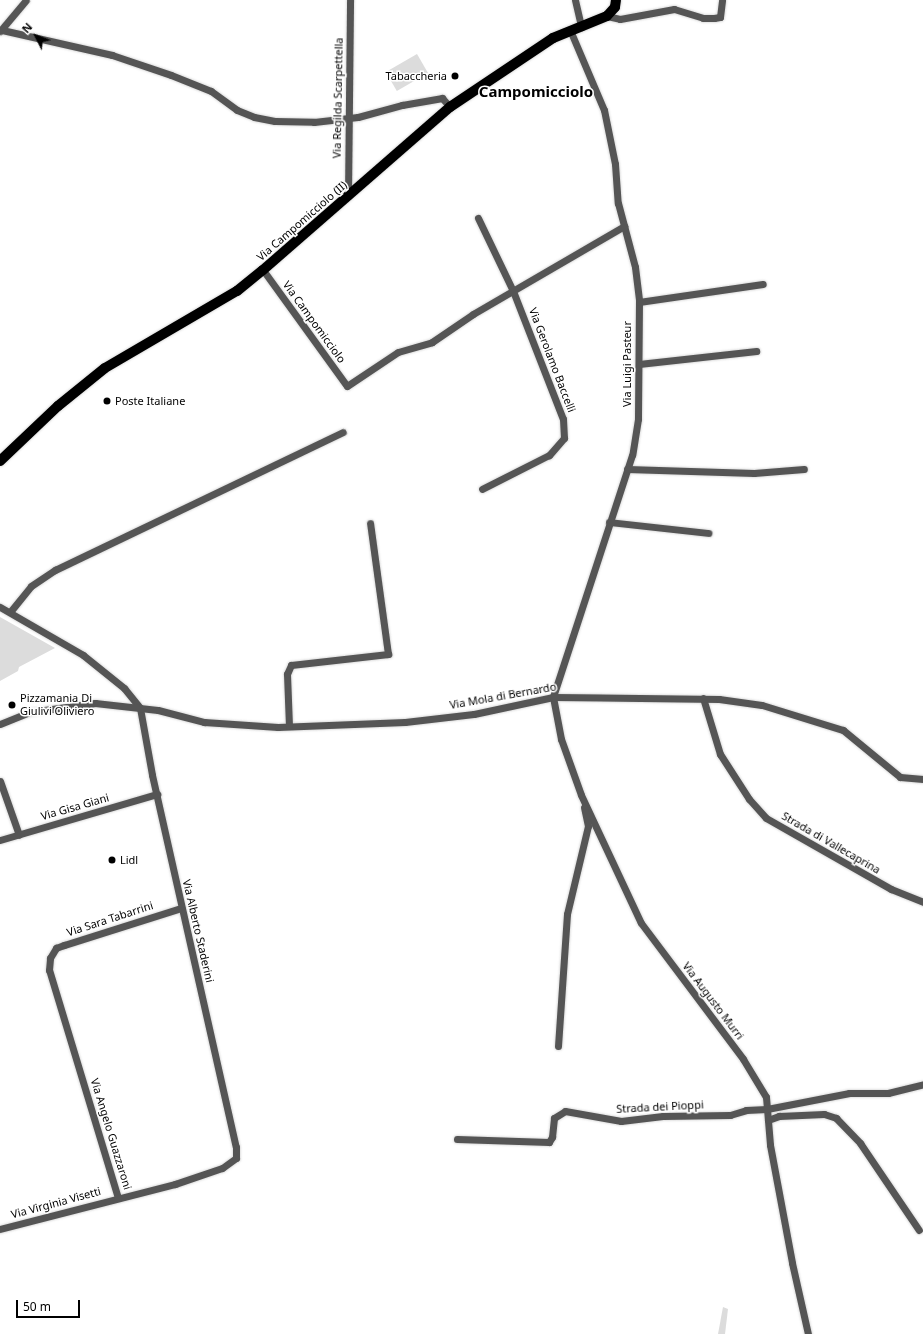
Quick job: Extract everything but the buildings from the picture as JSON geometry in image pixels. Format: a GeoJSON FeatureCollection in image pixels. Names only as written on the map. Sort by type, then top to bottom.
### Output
{"type":"FeatureCollection","features":[{"type":"Feature","properties":{"kind":"main road"},"geometry":{"type":"LineString","coordinates":[[607,16],[612,12],[616,0]]}},
{"type":"Feature","properties":{"kind":"main road","name":"Via Campomicciolo (II)"},"geometry":{"type":"LineString","coordinates":[[0,461],[62,402],[106,368],[237,291],[450,107],[508,65],[570,30],[582,27],[607,16]]}},
{"type":"Feature","properties":{"kind":"street"},"geometry":{"type":"LineString","coordinates":[[26,0],[1,30],[112,55],[171,75],[211,91],[237,110],[254,117],[314,122],[348,118],[402,104],[442,98],[450,107]]}},
{"type":"Feature","properties":{"kind":"street","name":"Via Regilda Scarpettella"},"geometry":{"type":"LineString","coordinates":[[348,196],[350,0]]}},
{"type":"Feature","properties":{"kind":"street"},"geometry":{"type":"LineString","coordinates":[[575,0],[582,27]]}},
{"type":"Feature","properties":{"kind":"street"},"geometry":{"type":"LineString","coordinates":[[607,16],[620,19],[674,9],[703,18],[714,18],[720,17],[722,0]]}},
{"type":"Feature","properties":{"kind":"street","name":"Via Luigi Pasteur"},"geometry":{"type":"LineString","coordinates":[[553,697],[627,469],[638,419],[639,302],[635,267],[618,203],[615,164],[604,110],[570,30]]}},
{"type":"Feature","properties":{"kind":"street","name":"Via Gerolamo Baccelli"},"geometry":{"type":"LineString","coordinates":[[478,218],[513,290],[564,419],[564,438],[549,455],[482,489]]}},
{"type":"Feature","properties":{"kind":"street"},"geometry":{"type":"LineString","coordinates":[[513,290],[624,226]]}},
{"type":"Feature","properties":{"kind":"street","name":"Via Campomicciolo"},"geometry":{"type":"LineString","coordinates":[[263,270],[347,386],[398,352],[432,342],[473,314],[513,290]]}},
{"type":"Feature","properties":{"kind":"street"},"geometry":{"type":"LineString","coordinates":[[639,302],[763,284]]}},
{"type":"Feature","properties":{"kind":"street"},"geometry":{"type":"LineString","coordinates":[[638,364],[756,351]]}},
{"type":"Feature","properties":{"kind":"street"},"geometry":{"type":"LineString","coordinates":[[10,612],[31,586],[55,570],[343,432]]}},
{"type":"Feature","properties":{"kind":"street"},"geometry":{"type":"LineString","coordinates":[[627,469],[754,473],[804,469]]}},
{"type":"Feature","properties":{"kind":"street"},"geometry":{"type":"LineString","coordinates":[[609,522],[708,533]]}},
{"type":"Feature","properties":{"kind":"street"},"geometry":{"type":"LineString","coordinates":[[289,726],[286,674],[291,665],[388,654],[370,523]]}},
{"type":"Feature","properties":{"kind":"street"},"geometry":{"type":"LineString","coordinates":[[0,607],[83,655],[124,688],[140,708]]}},
{"type":"Feature","properties":{"kind":"street","name":"Via Mola di Bernardo"},"geometry":{"type":"LineString","coordinates":[[0,724],[30,712],[95,703],[140,708],[204,722],[289,726],[405,722],[474,714],[553,697],[703,698],[741,701],[818,721],[844,730],[900,777],[923,779]]}},
{"type":"Feature","properties":{"kind":"street","name":"Via Augusto Murri"},"geometry":{"type":"LineString","coordinates":[[553,697],[561,739],[581,795],[641,923],[743,1058],[766,1097],[768,1120],[792,1263],[808,1334]]}},
{"type":"Feature","properties":{"kind":"street","name":"Strada di Vallecaprina"},"geometry":{"type":"LineString","coordinates":[[703,698],[720,754],[749,799],[766,818],[892,889],[923,902]]}},
{"type":"Feature","properties":{"kind":"street","name":"Via Alberto Staderini"},"geometry":{"type":"LineString","coordinates":[[140,708],[156,794],[236,1146],[236,1158]]}},
{"type":"Feature","properties":{"kind":"street"},"geometry":{"type":"LineString","coordinates":[[0,782],[19,835]]}},
{"type":"Feature","properties":{"kind":"street","name":"Via Gisa Giani"},"geometry":{"type":"LineString","coordinates":[[0,840],[156,794]]}},
{"type":"Feature","properties":{"kind":"street"},"geometry":{"type":"LineString","coordinates":[[558,1046],[567,914],[588,826],[581,795]]}},
{"type":"Feature","properties":{"kind":"street","name":"Via Sara Tabarrini"},"geometry":{"type":"LineString","coordinates":[[50,958],[56,948],[182,908]]}},
{"type":"Feature","properties":{"kind":"street","name":"Via Angelo Guazzaroni"},"geometry":{"type":"LineString","coordinates":[[50,958],[49,970],[118,1198],[222,1168],[236,1158]]}},
{"type":"Feature","properties":{"kind":"street"},"geometry":{"type":"LineString","coordinates":[[767,1109],[849,1093],[888,1093],[923,1084]]}},
{"type":"Feature","properties":{"kind":"street","name":"Strada dei Pioppi"},"geometry":{"type":"LineString","coordinates":[[457,1139],[549,1142],[552,1137],[554,1118],[565,1111],[622,1122],[663,1116],[730,1115],[746,1110],[767,1109]]}},
{"type":"Feature","properties":{"kind":"street"},"geometry":{"type":"LineString","coordinates":[[768,1120],[824,1114],[836,1118],[860,1143],[919,1230]]}},
{"type":"Feature","properties":{"kind":"street","name":"Via Virginia Visetti"},"geometry":{"type":"LineString","coordinates":[[0,1229],[118,1198]]}},
{"type":"Feature","properties":{"kind":"shaded area"},"geometry":{"type":"Polygon","coordinates":[[[417,54],[428,73],[397,91],[386,72],[417,54]]]}},
{"type":"Feature","properties":{"kind":"shaded area"},"geometry":{"type":"Polygon","coordinates":[[[0,617],[55,648],[19,667],[18,671],[0,681],[0,617]]]}},
{"type":"Feature","properties":{"kind":"shaded area"},"geometry":{"type":"Polygon","coordinates":[[[723,1307],[728,1309],[725,1334],[718,1334],[723,1307]]]}},
{"type":"Feature","properties":{"kind":"place","name":"Tabaccheria"},"geometry":{"type":"Point","coordinates":[455,76]}},
{"type":"Feature","properties":{"kind":"place","name":"Poste Italiane"},"geometry":{"type":"Point","coordinates":[107,401]}},
{"type":"Feature","properties":{"kind":"place","name":"Pizzamania Di Giulivi Oliviero"},"geometry":{"type":"Point","coordinates":[12,705]}},
{"type":"Feature","properties":{"kind":"place","name":"Lidl"},"geometry":{"type":"Point","coordinates":[112,860]}},
{"type":"Feature","properties":{"kind":"district","name":"Campomicciolo"},"geometry":{"type":"Point","coordinates":[536,92]}}]}
